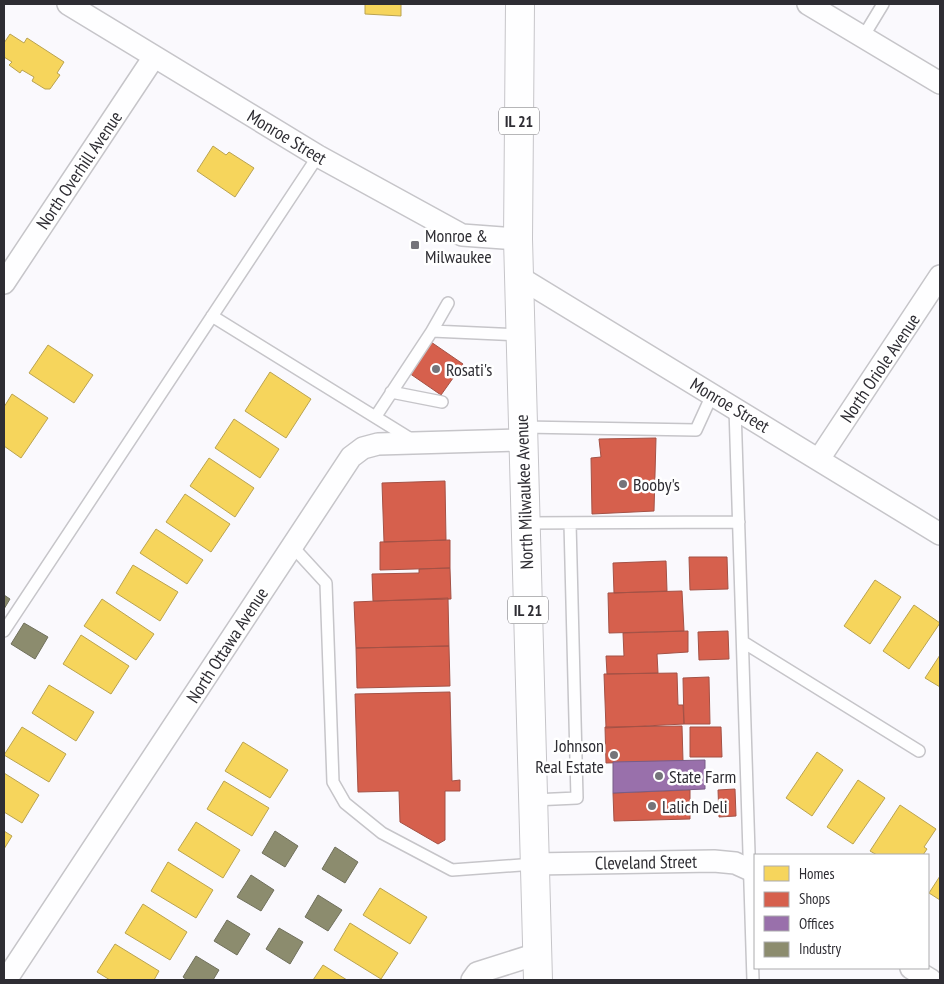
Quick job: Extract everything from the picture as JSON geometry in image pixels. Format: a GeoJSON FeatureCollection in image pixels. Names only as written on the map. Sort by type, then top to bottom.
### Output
{"type":"FeatureCollection","features":[{"type":"Feature","properties":{"kind":"main road","name":"North Milwaukee Avenue"},"geometry":{"type":"LineString","coordinates":[[520,4],[518,239],[537,967]]}},
{"type":"Feature","properties":{"kind":"street","name":"Monroe Street"},"geometry":{"type":"LineString","coordinates":[[68,4],[318,156],[462,235],[518,239]]}},
{"type":"Feature","properties":{"kind":"street"},"geometry":{"type":"LineString","coordinates":[[808,4],[940,83]]}},
{"type":"Feature","properties":{"kind":"street","name":"North Overhill Avenue"},"geometry":{"type":"LineString","coordinates":[[4,283],[154,56]]}},
{"type":"Feature","properties":{"kind":"street","name":"North Oriole Avenue"},"geometry":{"type":"LineString","coordinates":[[819,459],[940,276]]}},
{"type":"Feature","properties":{"kind":"street","name":"Monroe Street"},"geometry":{"type":"LineString","coordinates":[[519,277],[940,534]]}},
{"type":"Feature","properties":{"kind":"street","name":"North Ottawa Avenue"},"geometry":{"type":"LineString","coordinates":[[6,980],[351,457],[363,448],[378,444],[418,443],[523,433]]}},
{"type":"Feature","properties":{"kind":"street","name":"Cleveland Street"},"geometry":{"type":"LineString","coordinates":[[534,864],[714,861],[735,863],[753,870]]}},
{"type":"Feature","properties":{"kind":"street"},"geometry":{"type":"LineString","coordinates":[[472,980],[476,973],[537,967]]}},
{"type":"Feature","properties":{"kind":"street"},"geometry":{"type":"LineString","coordinates":[[913,969],[931,980]]}},
{"type":"Feature","properties":{"kind":"lane"},"geometry":{"type":"LineString","coordinates":[[862,37],[883,4]]}},
{"type":"Feature","properties":{"kind":"lane"},"geometry":{"type":"LineString","coordinates":[[4,631],[318,156]]}},
{"type":"Feature","properties":{"kind":"lane"},"geometry":{"type":"LineString","coordinates":[[376,416],[448,303]]}},
{"type":"Feature","properties":{"kind":"lane"},"geometry":{"type":"LineString","coordinates":[[212,316],[418,443]]}},
{"type":"Feature","properties":{"kind":"lane"},"geometry":{"type":"LineString","coordinates":[[432,330],[520,335]]}},
{"type":"Feature","properties":{"kind":"lane"},"geometry":{"type":"LineString","coordinates":[[391,392],[442,402]]}},
{"type":"Feature","properties":{"kind":"lane"},"geometry":{"type":"LineString","coordinates":[[523,433],[696,430],[712,395]]}},
{"type":"Feature","properties":{"kind":"lane"},"geometry":{"type":"LineString","coordinates":[[735,408],[753,870],[753,980]]}},
{"type":"Feature","properties":{"kind":"lane"},"geometry":{"type":"LineString","coordinates":[[525,523],[739,522]]}},
{"type":"Feature","properties":{"kind":"lane"},"geometry":{"type":"LineString","coordinates":[[533,800],[577,798],[570,523]]}},
{"type":"Feature","properties":{"kind":"lane"},"geometry":{"type":"LineString","coordinates":[[292,546],[326,583],[333,782],[345,803],[382,833],[452,870],[534,864]]}},
{"type":"Feature","properties":{"kind":"lane"},"geometry":{"type":"LineString","coordinates":[[743,642],[919,751]]}},
{"type":"Feature","properties":{"kind":"building: Homes"},"geometry":{"type":"Polygon","coordinates":[[[365,4],[401,4],[401,16],[365,14],[365,4]]]}},
{"type":"Feature","properties":{"kind":"building: Homes"},"geometry":{"type":"Polygon","coordinates":[[[10,34],[24,43],[27,38],[64,62],[57,73],[60,75],[50,89],[45,89],[32,81],[34,77],[22,70],[20,73],[9,65],[12,62],[4,57],[4,43],[10,34]]]}},
{"type":"Feature","properties":{"kind":"building: Homes"},"geometry":{"type":"Polygon","coordinates":[[[213,146],[226,155],[229,152],[254,168],[235,197],[197,171],[213,146]]]}},
{"type":"Feature","properties":{"kind":"building: Homes"},"geometry":{"type":"Polygon","coordinates":[[[48,345],[93,375],[74,403],[29,373],[48,345]]]}},
{"type":"Feature","properties":{"kind":"building: Homes"},"geometry":{"type":"Polygon","coordinates":[[[270,372],[311,399],[286,438],[245,411],[270,372]]]}},
{"type":"Feature","properties":{"kind":"building: Homes"},"geometry":{"type":"Polygon","coordinates":[[[12,394],[48,418],[21,458],[4,446],[4,407],[12,394]]]}},
{"type":"Feature","properties":{"kind":"building: Homes"},"geometry":{"type":"Polygon","coordinates":[[[234,419],[279,449],[260,478],[215,448],[234,419]]]}},
{"type":"Feature","properties":{"kind":"building: Homes"},"geometry":{"type":"Polygon","coordinates":[[[209,458],[254,488],[235,517],[190,486],[209,458]]]}},
{"type":"Feature","properties":{"kind":"building: Homes"},"geometry":{"type":"Polygon","coordinates":[[[185,494],[230,524],[211,552],[166,522],[185,494]]]}},
{"type":"Feature","properties":{"kind":"building: Homes"},"geometry":{"type":"Polygon","coordinates":[[[156,529],[203,560],[187,584],[140,553],[156,529]]]}},
{"type":"Feature","properties":{"kind":"building: Homes"},"geometry":{"type":"Polygon","coordinates":[[[133,565],[178,592],[160,621],[116,593],[133,565]]]}},
{"type":"Feature","properties":{"kind":"building: Homes"},"geometry":{"type":"Polygon","coordinates":[[[875,580],[901,597],[870,644],[844,626],[875,580]]]}},
{"type":"Feature","properties":{"kind":"building: Homes"},"geometry":{"type":"Polygon","coordinates":[[[102,599],[154,634],[136,660],[84,626],[102,599]]]}},
{"type":"Feature","properties":{"kind":"building: Homes"},"geometry":{"type":"Polygon","coordinates":[[[914,605],[940,623],[909,669],[883,651],[914,605]]]}},
{"type":"Feature","properties":{"kind":"building: Homes"},"geometry":{"type":"Polygon","coordinates":[[[81,635],[129,666],[111,694],[63,664],[81,635]]]}},
{"type":"Feature","properties":{"kind":"building: Homes"},"geometry":{"type":"Polygon","coordinates":[[[940,655],[940,687],[925,678],[940,655]]]}},
{"type":"Feature","properties":{"kind":"building: Homes"},"geometry":{"type":"Polygon","coordinates":[[[49,685],[94,712],[76,741],[32,713],[49,685]]]}},
{"type":"Feature","properties":{"kind":"building: Homes"},"geometry":{"type":"Polygon","coordinates":[[[22,727],[66,754],[49,782],[4,755],[22,727]]]}},
{"type":"Feature","properties":{"kind":"building: Homes"},"geometry":{"type":"Polygon","coordinates":[[[243,742],[288,770],[270,798],[225,771],[243,742]]]}},
{"type":"Feature","properties":{"kind":"building: Homes"},"geometry":{"type":"Polygon","coordinates":[[[817,752],[843,770],[812,816],[786,798],[817,752]]]}},
{"type":"Feature","properties":{"kind":"building: Homes"},"geometry":{"type":"Polygon","coordinates":[[[4,773],[39,795],[22,823],[4,812],[4,773]]]}},
{"type":"Feature","properties":{"kind":"building: Homes"},"geometry":{"type":"Polygon","coordinates":[[[858,780],[885,798],[853,844],[827,827],[858,780]]]}},
{"type":"Feature","properties":{"kind":"building: Homes"},"geometry":{"type":"Polygon","coordinates":[[[224,781],[269,808],[252,836],[207,809],[224,781]]]}},
{"type":"Feature","properties":{"kind":"building: Homes"},"geometry":{"type":"Polygon","coordinates":[[[900,805],[936,829],[924,847],[927,849],[924,854],[875,854],[870,851],[900,805]]]}},
{"type":"Feature","properties":{"kind":"building: Homes"},"geometry":{"type":"Polygon","coordinates":[[[196,822],[240,850],[223,878],[178,850],[196,822]]]}},
{"type":"Feature","properties":{"kind":"building: Homes"},"geometry":{"type":"Polygon","coordinates":[[[4,831],[12,836],[4,849],[4,831]]]}},
{"type":"Feature","properties":{"kind":"building: Homes"},"geometry":{"type":"Polygon","coordinates":[[[168,862],[213,890],[196,918],[151,891],[168,862]]]}},
{"type":"Feature","properties":{"kind":"building: Homes"},"geometry":{"type":"Polygon","coordinates":[[[940,876],[940,900],[929,893],[940,876]]]}},
{"type":"Feature","properties":{"kind":"building: Homes"},"geometry":{"type":"Polygon","coordinates":[[[380,888],[427,917],[410,944],[363,915],[380,888]]]}},
{"type":"Feature","properties":{"kind":"building: Homes"},"geometry":{"type":"Polygon","coordinates":[[[143,904],[187,932],[170,960],[125,933],[143,904]]]}},
{"type":"Feature","properties":{"kind":"building: Homes"},"geometry":{"type":"Polygon","coordinates":[[[350,923],[398,953],[381,979],[334,950],[350,923]]]}},
{"type":"Feature","properties":{"kind":"building: Homes"},"geometry":{"type":"Polygon","coordinates":[[[115,944],[159,971],[154,980],[110,980],[97,972],[115,944]]]}},
{"type":"Feature","properties":{"kind":"building: Homes"},"geometry":{"type":"Polygon","coordinates":[[[323,965],[347,980],[313,980],[323,965]]]}},
{"type":"Feature","properties":{"kind":"building: Shops","name":"Rosati's"},"geometry":{"type":"Polygon","coordinates":[[[431,342],[463,364],[441,395],[409,373],[431,342]]]}},
{"type":"Feature","properties":{"kind":"building: Shops","name":"Booby's"},"geometry":{"type":"Polygon","coordinates":[[[656,438],[654,511],[592,514],[591,458],[601,457],[599,439],[656,438]]]}},
{"type":"Feature","properties":{"kind":"building: Shops"},"geometry":{"type":"Polygon","coordinates":[[[445,481],[446,540],[384,542],[382,483],[445,481]]]}},
{"type":"Feature","properties":{"kind":"building: Shops"},"geometry":{"type":"Polygon","coordinates":[[[450,540],[450,568],[380,570],[380,542],[450,540]]]}},
{"type":"Feature","properties":{"kind":"building: Shops"},"geometry":{"type":"Polygon","coordinates":[[[689,557],[727,557],[728,589],[690,590],[689,557]]]}},
{"type":"Feature","properties":{"kind":"building: Shops"},"geometry":{"type":"Polygon","coordinates":[[[666,561],[667,591],[614,593],[613,563],[666,561]]]}},
{"type":"Feature","properties":{"kind":"building: Shops"},"geometry":{"type":"Polygon","coordinates":[[[450,568],[451,599],[373,601],[372,574],[419,573],[419,569],[450,568]]]}},
{"type":"Feature","properties":{"kind":"building: Shops"},"geometry":{"type":"Polygon","coordinates":[[[682,591],[684,631],[609,633],[608,593],[682,591]]]}},
{"type":"Feature","properties":{"kind":"building: Shops"},"geometry":{"type":"Polygon","coordinates":[[[448,598],[449,646],[356,648],[354,602],[448,598]]]}},
{"type":"Feature","properties":{"kind":"building: Shops"},"geometry":{"type":"Polygon","coordinates":[[[688,631],[688,652],[657,654],[658,673],[607,674],[606,656],[624,656],[623,633],[688,631]]]}},
{"type":"Feature","properties":{"kind":"building: Shops"},"geometry":{"type":"Polygon","coordinates":[[[728,631],[729,659],[699,660],[698,632],[728,631]]]}},
{"type":"Feature","properties":{"kind":"building: Shops"},"geometry":{"type":"Polygon","coordinates":[[[449,646],[450,686],[357,688],[356,648],[449,646]]]}},
{"type":"Feature","properties":{"kind":"building: Shops"},"geometry":{"type":"Polygon","coordinates":[[[677,673],[678,705],[683,705],[684,724],[606,728],[604,674],[677,673]]]}},
{"type":"Feature","properties":{"kind":"building: Shops"},"geometry":{"type":"Polygon","coordinates":[[[709,677],[710,724],[684,724],[683,678],[709,677]]]}},
{"type":"Feature","properties":{"kind":"building: Shops"},"geometry":{"type":"Polygon","coordinates":[[[450,692],[452,781],[460,780],[460,791],[445,791],[445,840],[438,844],[400,822],[399,791],[358,792],[355,694],[450,692]]]}},
{"type":"Feature","properties":{"kind":"building: Shops"},"geometry":{"type":"Polygon","coordinates":[[[682,726],[683,761],[606,763],[605,727],[682,726]]]}},
{"type":"Feature","properties":{"kind":"building: Shops"},"geometry":{"type":"Polygon","coordinates":[[[690,727],[721,727],[722,757],[690,757],[690,727]]]}},
{"type":"Feature","properties":{"kind":"building: Shops"},"geometry":{"type":"Polygon","coordinates":[[[735,789],[736,816],[719,817],[718,790],[735,789]]]}},
{"type":"Feature","properties":{"kind":"building: Shops","name":"Lalich Deli"},"geometry":{"type":"Polygon","coordinates":[[[690,790],[690,819],[614,821],[613,793],[690,790]]]}},
{"type":"Feature","properties":{"kind":"building: Offices","name":"State Farm"},"geometry":{"type":"Polygon","coordinates":[[[705,760],[705,789],[613,793],[613,762],[705,760]]]}},
{"type":"Feature","properties":{"kind":"building: Industry"},"geometry":{"type":"Polygon","coordinates":[[[4,595],[10,599],[4,609],[4,595]]]}},
{"type":"Feature","properties":{"kind":"building: Industry"},"geometry":{"type":"Polygon","coordinates":[[[24,623],[48,637],[35,659],[11,644],[24,623]]]}},
{"type":"Feature","properties":{"kind":"building: Industry"},"geometry":{"type":"Polygon","coordinates":[[[275,831],[298,846],[285,867],[262,853],[275,831]]]}},
{"type":"Feature","properties":{"kind":"building: Industry"},"geometry":{"type":"Polygon","coordinates":[[[335,847],[358,862],[345,883],[322,869],[335,847]]]}},
{"type":"Feature","properties":{"kind":"building: Industry"},"geometry":{"type":"Polygon","coordinates":[[[251,875],[274,890],[261,911],[237,897],[251,875]]]}},
{"type":"Feature","properties":{"kind":"building: Industry"},"geometry":{"type":"Polygon","coordinates":[[[318,895],[342,910],[328,931],[305,917],[318,895]]]}},
{"type":"Feature","properties":{"kind":"building: Industry"},"geometry":{"type":"Polygon","coordinates":[[[227,920],[250,934],[237,955],[214,941],[227,920]]]}},
{"type":"Feature","properties":{"kind":"building: Industry"},"geometry":{"type":"Polygon","coordinates":[[[279,928],[303,942],[290,964],[266,949],[279,928]]]}},
{"type":"Feature","properties":{"kind":"building: Industry"},"geometry":{"type":"Polygon","coordinates":[[[196,956],[219,970],[213,980],[187,980],[183,977],[196,956]]]}},
{"type":"Feature","properties":{"kind":"place","name":"Monroe & Milwaukee"},"geometry":{"type":"Point","coordinates":[415,245]}},
{"type":"Feature","properties":{"kind":"place","name":"Rosati's"},"geometry":{"type":"Point","coordinates":[436,369]}},
{"type":"Feature","properties":{"kind":"place","name":"Booby's"},"geometry":{"type":"Point","coordinates":[623,484]}},
{"type":"Feature","properties":{"kind":"place","name":"Johnson Real Estate"},"geometry":{"type":"Point","coordinates":[614,755]}},
{"type":"Feature","properties":{"kind":"place","name":"State Farm"},"geometry":{"type":"Point","coordinates":[659,776]}},
{"type":"Feature","properties":{"kind":"place","name":"Lalich Deli"},"geometry":{"type":"Point","coordinates":[652,806]}}]}
